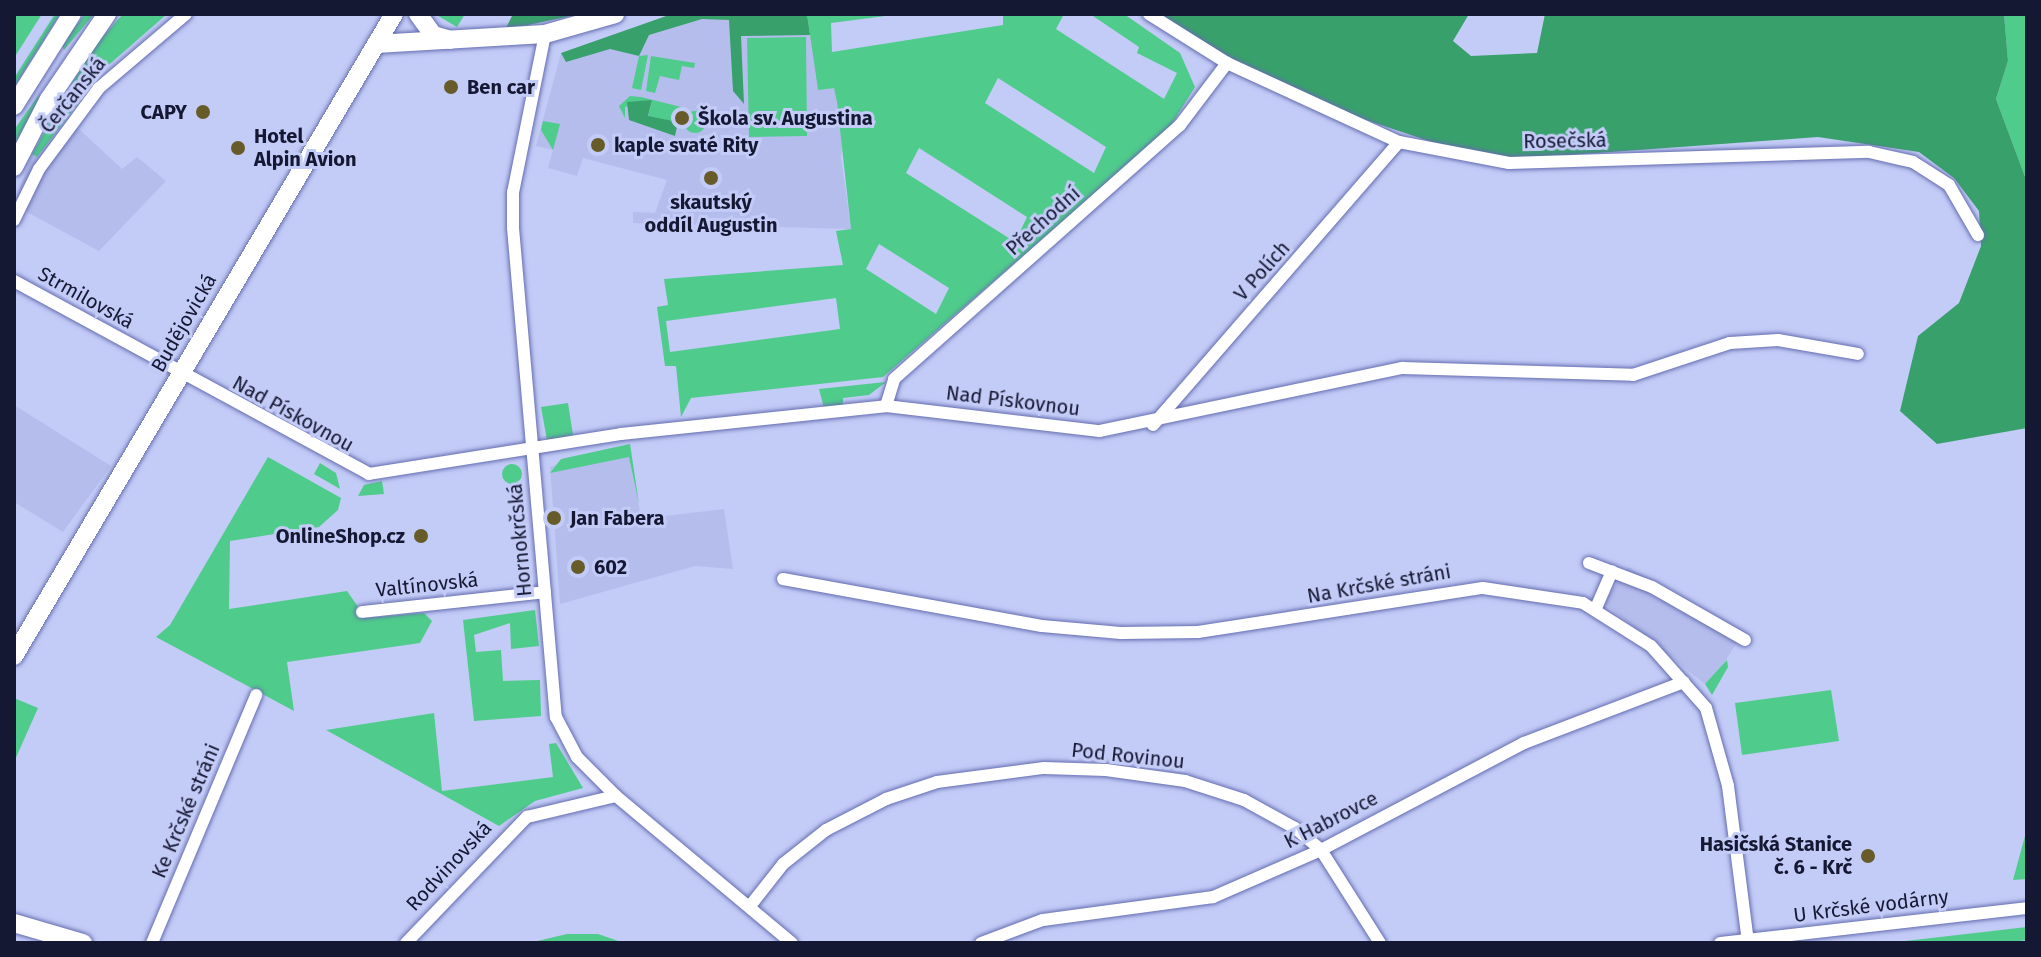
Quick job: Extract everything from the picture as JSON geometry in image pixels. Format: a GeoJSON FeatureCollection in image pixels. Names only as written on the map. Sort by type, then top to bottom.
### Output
{"type":"FeatureCollection","features":[{"type":"Feature","properties":{"kind":"street"},"geometry":{"type":"LineString","coordinates":[[14,106],[72,14]]}},
{"type":"Feature","properties":{"kind":"street"},"geometry":{"type":"LineString","coordinates":[[14,167],[49,99],[107,14]]}},
{"type":"Feature","properties":{"kind":"street","name":"Čerčanská"},"geometry":{"type":"LineString","coordinates":[[14,220],[39,169],[99,88],[186,14]]}},
{"type":"Feature","properties":{"kind":"street","name":"Budějovická"},"geometry":{"type":"LineString","coordinates":[[14,656],[394,14]]}},
{"type":"Feature","properties":{"kind":"street"},"geometry":{"type":"LineString","coordinates":[[418,14],[433,35],[469,43]]}},
{"type":"Feature","properties":{"kind":"street"},"geometry":{"type":"LineString","coordinates":[[376,44],[469,43],[545,34],[615,14]]}},
{"type":"Feature","properties":{"kind":"street","name":"Rosečská"},"geometry":{"type":"LineString","coordinates":[[1149,14],[1227,63],[1399,142],[1509,163],[1869,152],[1913,162],[1949,185],[1978,235]]}},
{"type":"Feature","properties":{"kind":"street","name":"Hornokrčská"},"geometry":{"type":"LineString","coordinates":[[545,34],[513,192],[556,717],[577,757],[616,796],[792,943]]}},
{"type":"Feature","properties":{"kind":"street","name":"Přechodní"},"geometry":{"type":"LineString","coordinates":[[886,406],[894,379],[1180,125],[1227,63]]}},
{"type":"Feature","properties":{"kind":"street","name":"V Polích"},"geometry":{"type":"LineString","coordinates":[[1153,425],[1399,142]]}},
{"type":"Feature","properties":{"kind":"street","name":"Strmilovská"},"geometry":{"type":"LineString","coordinates":[[14,281],[180,374]]}},
{"type":"Feature","properties":{"kind":"street","name":"Nad Pískovnou"},"geometry":{"type":"LineString","coordinates":[[180,374],[369,474],[532,452],[621,434],[886,406],[1052,429],[1153,425],[1315,382],[1402,368],[1633,375],[1730,343],[1778,340],[1858,354]]}},
{"type":"Feature","properties":{"kind":"street"},"geometry":{"type":"LineString","coordinates":[[1589,563],[1612,571],[1745,640]]}},
{"type":"Feature","properties":{"kind":"street"},"geometry":{"type":"LineString","coordinates":[[1596,608],[1612,571]]}},
{"type":"Feature","properties":{"kind":"street","name":"Na Krčské stráni"},"geometry":{"type":"LineString","coordinates":[[783,579],[1042,626],[1121,633],[1198,632],[1483,588],[1532,590],[1596,608],[1651,646],[1706,708],[1717,738],[1748,941]]}},
{"type":"Feature","properties":{"kind":"street","name":"Valtínovská"},"geometry":{"type":"LineString","coordinates":[[362,612],[545,592]]}},
{"type":"Feature","properties":{"kind":"street","name":"K Habrovce"},"geometry":{"type":"LineString","coordinates":[[981,943],[1043,920],[1213,897],[1321,850],[1524,743],[1684,682]]}},
{"type":"Feature","properties":{"kind":"street","name":"Ke Krčské stráni"},"geometry":{"type":"LineString","coordinates":[[152,943],[256,695]]}},
{"type":"Feature","properties":{"kind":"street","name":"Pod Rovinou"},"geometry":{"type":"LineString","coordinates":[[750,906],[783,864],[826,830],[886,799],[937,782],[1044,768],[1185,781],[1244,800],[1321,850],[1380,943]]}},
{"type":"Feature","properties":{"kind":"street","name":"Rodvinovská"},"geometry":{"type":"LineString","coordinates":[[406,943],[527,817],[616,796]]}},
{"type":"Feature","properties":{"kind":"street","name":"U Krčské vodárny"},"geometry":{"type":"LineString","coordinates":[[1720,943],[2027,908]]}},
{"type":"Feature","properties":{"kind":"street"},"geometry":{"type":"LineString","coordinates":[[14,923],[83,943]]}},
{"type":"Feature","properties":{"kind":"shaded area","name":"Škola sv. Augustina"},"geometry":{"type":"Polygon","coordinates":[[[672,14],[809,23],[816,78],[850,67],[841,157],[851,229],[633,223],[633,212],[655,213],[667,180],[583,158],[577,176],[548,168],[553,150],[536,146],[561,53],[672,14]]]}},
{"type":"Feature","properties":{"kind":"shaded area"},"geometry":{"type":"Polygon","coordinates":[[[65,116],[122,169],[137,157],[166,181],[99,251],[14,205],[32,154],[38,156],[65,116]]]}},
{"type":"Feature","properties":{"kind":"shaded area"},"geometry":{"type":"Polygon","coordinates":[[[14,405],[111,466],[63,532],[14,502],[14,405]]]}},
{"type":"Feature","properties":{"kind":"shaded area"},"geometry":{"type":"Polygon","coordinates":[[[630,444],[641,519],[724,509],[733,569],[695,566],[560,604],[550,467],[630,444]]]}},
{"type":"Feature","properties":{"kind":"shaded area"},"geometry":{"type":"Polygon","coordinates":[[[1628,567],[1744,631],[1716,676],[1705,684],[1604,603],[1628,567]]]}},
{"type":"Feature","properties":{"kind":"green space"},"geometry":{"type":"Polygon","coordinates":[[[14,14],[42,14],[14,58],[14,14]]]}},
{"type":"Feature","properties":{"kind":"green space"},"geometry":{"type":"Polygon","coordinates":[[[55,14],[60,14],[14,87],[14,78],[55,14]]]}},
{"type":"Feature","properties":{"kind":"green space"},"geometry":{"type":"Polygon","coordinates":[[[85,14],[94,14],[64,50],[62,45],[85,14]]]}},
{"type":"Feature","properties":{"kind":"green space"},"geometry":{"type":"Polygon","coordinates":[[[123,14],[167,14],[104,69],[37,157],[32,154],[91,50],[123,14]]]}},
{"type":"Feature","properties":{"kind":"green space"},"geometry":{"type":"Polygon","coordinates":[[[435,14],[465,14],[457,27],[435,14]]]}},
{"type":"Feature","properties":{"kind":"green space"},"geometry":{"type":"Polygon","coordinates":[[[513,14],[580,14],[505,30],[513,14]]]}},
{"type":"Feature","properties":{"kind":"green space"},"geometry":{"type":"Polygon","coordinates":[[[672,14],[807,14],[810,35],[741,36],[744,104],[733,91],[729,20],[702,19],[649,35],[639,56],[610,49],[566,62],[561,53],[672,14]]]}},
{"type":"Feature","properties":{"kind":"green space"},"geometry":{"type":"Polygon","coordinates":[[[807,14],[901,14],[831,23],[832,52],[1003,25],[1003,14],[1064,14],[1056,29],[1164,99],[1177,73],[1137,53],[1139,47],[1090,14],[1124,14],[1180,53],[1195,87],[1168,130],[883,377],[691,398],[681,417],[676,366],[665,366],[657,307],[668,305],[664,279],[843,265],[836,231],[851,229],[837,102],[834,88],[818,90],[807,14]],[[998,78],[985,103],[1094,173],[1106,147],[998,78]],[[919,148],[906,173],[1015,242],[1027,217],[919,148]],[[879,244],[866,269],[936,314],[949,288],[879,244]],[[836,298],[666,321],[670,352],[840,329],[836,298]]]}},
{"type":"Feature","properties":{"kind":"green space"},"geometry":{"type":"Polygon","coordinates":[[[1161,14],[1469,14],[1453,41],[1471,56],[1537,53],[1545,14],[2004,14],[2008,61],[1996,99],[2027,182],[2027,428],[1937,444],[1900,411],[1918,336],[1959,303],[1981,246],[1979,211],[1954,178],[1919,152],[1818,137],[1514,159],[1450,148],[1315,103],[1229,60],[1161,14]]]}},
{"type":"Feature","properties":{"kind":"green space"},"geometry":{"type":"Polygon","coordinates":[[[2004,14],[2027,14],[2027,182],[1996,99],[2008,61],[2004,14]]]}},
{"type":"Feature","properties":{"kind":"green space"},"geometry":{"type":"Polygon","coordinates":[[[806,37],[807,136],[749,137],[747,38],[806,37]]]}},
{"type":"Feature","properties":{"kind":"green space"},"geometry":{"type":"Polygon","coordinates":[[[648,55],[641,90],[632,88],[639,56],[648,55]]]}},
{"type":"Feature","properties":{"kind":"green space"},"geometry":{"type":"Polygon","coordinates":[[[651,56],[695,63],[694,68],[682,66],[679,80],[660,76],[655,93],[646,91],[651,56]]]}},
{"type":"Feature","properties":{"kind":"green space"},"geometry":{"type":"Polygon","coordinates":[[[40,93],[35,108],[14,145],[14,130],[40,93]]]}},
{"type":"Feature","properties":{"kind":"green space"},"geometry":{"type":"Polygon","coordinates":[[[630,96],[641,97],[681,107],[678,122],[648,117],[652,100],[625,107],[625,118],[619,106],[630,96]]]}},
{"type":"Feature","properties":{"kind":"green space"},"geometry":{"type":"Polygon","coordinates":[[[652,100],[648,116],[678,122],[675,136],[629,120],[627,102],[652,100]]]}},
{"type":"Feature","properties":{"kind":"green space"},"geometry":{"type":"Polygon","coordinates":[[[691,111],[699,111],[706,122],[699,133],[691,133],[684,126],[684,118],[691,111]]]}},
{"type":"Feature","properties":{"kind":"green space"},"geometry":{"type":"Polygon","coordinates":[[[543,121],[560,124],[553,150],[541,130],[543,121]]]}},
{"type":"Feature","properties":{"kind":"green space"},"geometry":{"type":"Polygon","coordinates":[[[886,382],[869,395],[843,398],[843,406],[824,408],[819,389],[886,382]]]}},
{"type":"Feature","properties":{"kind":"green space"},"geometry":{"type":"Polygon","coordinates":[[[568,403],[573,435],[547,440],[541,407],[568,403]]]}},
{"type":"Feature","properties":{"kind":"green space"},"geometry":{"type":"Polygon","coordinates":[[[630,444],[639,504],[629,457],[550,473],[561,459],[630,444]]]}},
{"type":"Feature","properties":{"kind":"green space"},"geometry":{"type":"Polygon","coordinates":[[[268,457],[341,498],[338,510],[319,527],[230,541],[229,609],[347,591],[366,618],[424,613],[432,621],[420,643],[287,662],[294,711],[156,637],[170,625],[268,457]]]}},
{"type":"Feature","properties":{"kind":"green space"},"geometry":{"type":"Polygon","coordinates":[[[320,463],[336,473],[340,489],[314,474],[320,463]]]}},
{"type":"Feature","properties":{"kind":"green space"},"geometry":{"type":"Polygon","coordinates":[[[512,464],[519,467],[522,474],[519,481],[512,484],[505,481],[502,474],[505,467],[512,464]]]}},
{"type":"Feature","properties":{"kind":"green space"},"geometry":{"type":"Polygon","coordinates":[[[382,481],[384,494],[358,496],[364,485],[382,481]]]}},
{"type":"Feature","properties":{"kind":"green space"},"geometry":{"type":"Polygon","coordinates":[[[535,610],[539,646],[511,649],[510,623],[474,635],[476,652],[501,650],[503,681],[540,680],[541,716],[474,721],[463,620],[535,610]]]}},
{"type":"Feature","properties":{"kind":"green space"},"geometry":{"type":"Polygon","coordinates":[[[1727,660],[1728,667],[1712,695],[1705,684],[1727,660]]]}},
{"type":"Feature","properties":{"kind":"green space"},"geometry":{"type":"Polygon","coordinates":[[[1831,690],[1839,741],[1742,755],[1735,703],[1831,690]]]}},
{"type":"Feature","properties":{"kind":"green space"},"geometry":{"type":"Polygon","coordinates":[[[14,698],[38,708],[14,762],[14,698]]]}},
{"type":"Feature","properties":{"kind":"green space"},"geometry":{"type":"Polygon","coordinates":[[[434,713],[442,791],[553,777],[549,744],[556,743],[583,788],[535,801],[499,826],[326,730],[434,713]]]}},
{"type":"Feature","properties":{"kind":"green space"},"geometry":{"type":"Polygon","coordinates":[[[2025,836],[2027,879],[2013,880],[2025,836]]]}},
{"type":"Feature","properties":{"kind":"green space"},"geometry":{"type":"Polygon","coordinates":[[[2027,927],[2027,940],[2005,943],[1888,943],[2027,927]]]}},
{"type":"Feature","properties":{"kind":"green space"},"geometry":{"type":"Polygon","coordinates":[[[567,934],[598,934],[624,943],[529,943],[567,934]]]}},
{"type":"Feature","properties":{"kind":"place","name":"Ben car"},"geometry":{"type":"Point","coordinates":[451,87]}},
{"type":"Feature","properties":{"kind":"place","name":"CAPY"},"geometry":{"type":"Point","coordinates":[203,112]}},
{"type":"Feature","properties":{"kind":"place","name":"Škola sv. Augustina"},"geometry":{"type":"Point","coordinates":[682,118]}},
{"type":"Feature","properties":{"kind":"place","name":"kaple svaté Rity"},"geometry":{"type":"Point","coordinates":[598,145]}},
{"type":"Feature","properties":{"kind":"place","name":"Hotel Alpin Avion"},"geometry":{"type":"Point","coordinates":[238,148]}},
{"type":"Feature","properties":{"kind":"place","name":"skautský oddíl Augustin"},"geometry":{"type":"Point","coordinates":[711,178]}},
{"type":"Feature","properties":{"kind":"place","name":"Jan Fabera"},"geometry":{"type":"Point","coordinates":[554,518]}},
{"type":"Feature","properties":{"kind":"place","name":"OnlineShop.cz"},"geometry":{"type":"Point","coordinates":[421,536]}},
{"type":"Feature","properties":{"kind":"place","name":"602"},"geometry":{"type":"Point","coordinates":[578,567]}},
{"type":"Feature","properties":{"kind":"place","name":"Hasičská Stanice č. 6 - Krč"},"geometry":{"type":"Point","coordinates":[1868,856]}}]}
